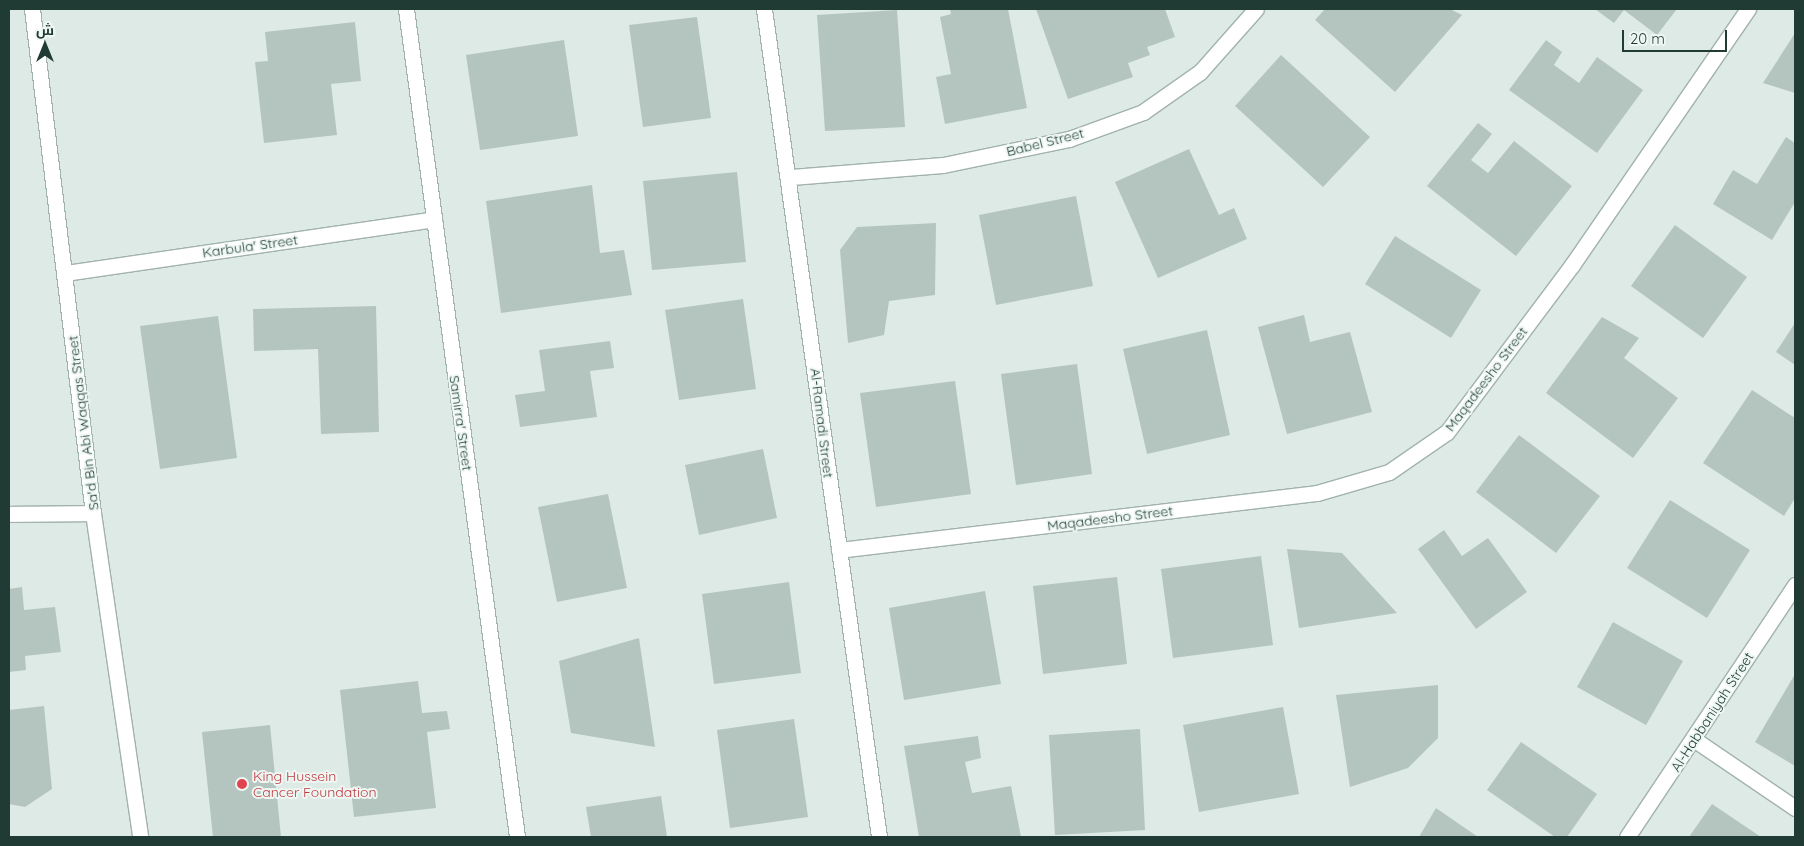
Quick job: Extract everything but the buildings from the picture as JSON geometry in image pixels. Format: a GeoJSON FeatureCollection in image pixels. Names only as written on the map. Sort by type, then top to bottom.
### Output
{"type":"FeatureCollection","features":[{"type":"Feature","properties":{"kind":"street","name":"Sa'd Bin Abi Waqqas Street"},"geometry":{"type":"LineString","coordinates":[[32,9],[66,273],[93,513],[140,837]]}},
{"type":"Feature","properties":{"kind":"street","name":"Samirra' Street"},"geometry":{"type":"LineString","coordinates":[[406,9],[517,837]]}},
{"type":"Feature","properties":{"kind":"street","name":"Al-Ramadi Street"},"geometry":{"type":"LineString","coordinates":[[764,9],[791,176],[839,550],[879,837]]}},
{"type":"Feature","properties":{"kind":"street","name":"Babel Street"},"geometry":{"type":"LineString","coordinates":[[791,176],[943,165],[1069,139],[1143,112],[1200,72],[1256,9]]}},
{"type":"Feature","properties":{"kind":"street","name":"Maqadeesho Street"},"geometry":{"type":"LineString","coordinates":[[839,550],[1317,493],[1388,472],[1447,432],[1572,265],[1748,9]]}},
{"type":"Feature","properties":{"kind":"street","name":"Karbula' Street"},"geometry":{"type":"LineString","coordinates":[[66,273],[434,219]]}},
{"type":"Feature","properties":{"kind":"street"},"geometry":{"type":"LineString","coordinates":[[9,514],[93,513]]}},
{"type":"Feature","properties":{"kind":"street","name":"Al-Habbaniyah Street"},"geometry":{"type":"LineString","coordinates":[[1627,837],[1695,740],[1795,585]]}},
{"type":"Feature","properties":{"kind":"street"},"geometry":{"type":"LineString","coordinates":[[1695,740],[1795,808]]}},
{"type":"Feature","properties":{"kind":"place","name":"King Hussein Cancer Foundation"},"geometry":{"type":"Point","coordinates":[242,784]}}]}
